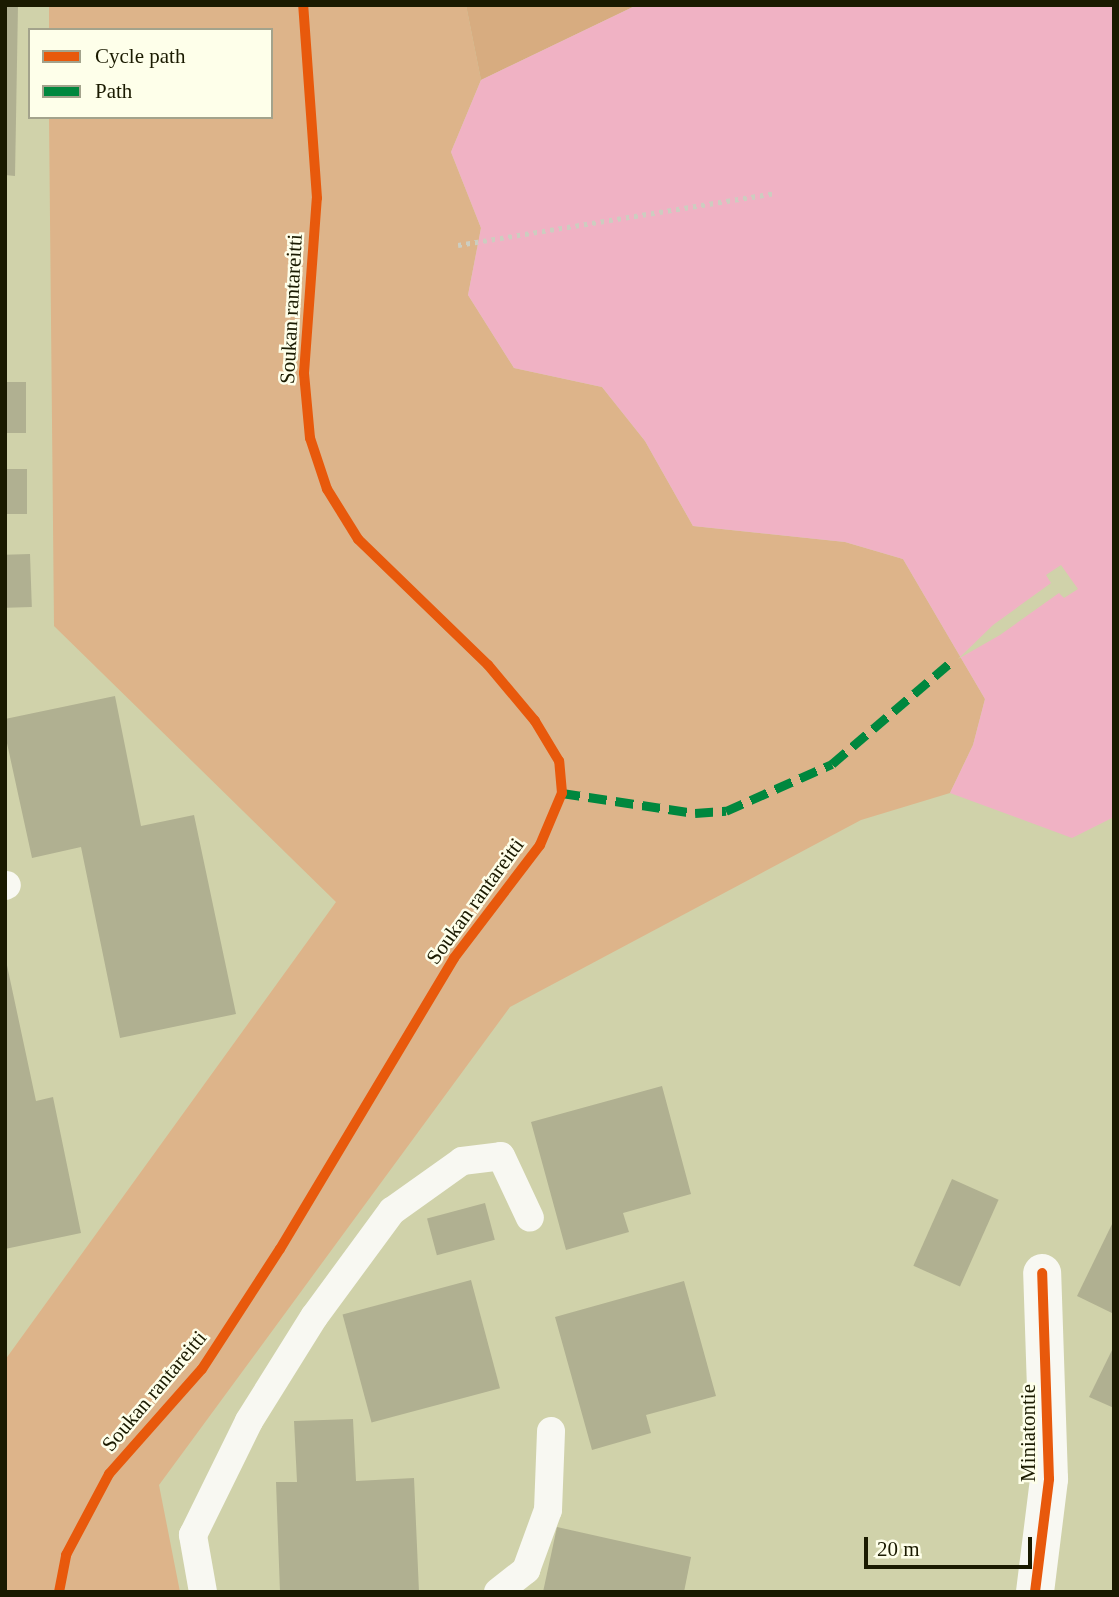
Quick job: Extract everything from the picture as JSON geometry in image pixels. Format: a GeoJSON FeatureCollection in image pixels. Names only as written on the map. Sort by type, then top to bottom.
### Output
{"type":"FeatureCollection","features":[{"type":"Feature","properties":{"kind":"street","name":"Miniatontie"},"geometry":{"type":"LineString","coordinates":[[1035,1592],[1049,1479],[1042,1273]]}},
{"type":"Feature","properties":{"kind":"lane"},"geometry":{"type":"LineString","coordinates":[[203,1592],[193,1535],[248,1421],[314,1317],[392,1211],[462,1161],[501,1156],[530,1218]]}},
{"type":"Feature","properties":{"kind":"lane"},"geometry":{"type":"LineString","coordinates":[[498,1592],[526,1570],[548,1510],[551,1431]]}},
{"type":"Feature","properties":{"kind":"path"},"geometry":{"type":"LineString","coordinates":[[458,245],[777,193]]}},
{"type":"Feature","properties":{"kind":"shaded area"},"geometry":{"type":"Polygon","coordinates":[[[49,5],[466,5],[481,80],[451,152],[481,228],[468,295],[514,368],[602,387],[645,441],[693,526],[845,542],[903,559],[985,699],[973,745],[950,793],[861,820],[510,1007],[159,1485],[180,1592],[5,1592],[5,1360],[336,902],[54,626],[49,119],[273,119],[273,28],[49,28],[49,5]]]}},
{"type":"Feature","properties":{"kind":"shaded area"},"geometry":{"type":"Polygon","coordinates":[[[466,5],[637,5],[481,80],[466,5]]]}},
{"type":"Feature","properties":{"kind":"shaded area"},"geometry":{"type":"Polygon","coordinates":[[[637,5],[1114,5],[1114,817],[1072,838],[950,793],[973,745],[985,699],[903,559],[845,542],[693,526],[645,441],[602,387],[514,368],[468,295],[481,228],[451,152],[481,80],[637,5]]]}},
{"type":"Feature","properties":{"kind":"pier"},"geometry":{"type":"Polygon","coordinates":[[[1061,565],[1078,589],[1064,598],[1059,593],[1000,635],[958,659],[993,625],[1051,583],[1046,575],[1061,565]]]}},
{"type":"Feature","properties":{"kind":"building"},"geometry":{"type":"Polygon","coordinates":[[[5,5],[18,5],[15,176],[5,175],[5,5]]]}},
{"type":"Feature","properties":{"kind":"building"},"geometry":{"type":"Polygon","coordinates":[[[5,382],[26,382],[26,433],[5,433],[5,382]]]}},
{"type":"Feature","properties":{"kind":"building"},"geometry":{"type":"Polygon","coordinates":[[[5,469],[27,469],[27,514],[5,514],[5,469]]]}},
{"type":"Feature","properties":{"kind":"building"},"geometry":{"type":"Polygon","coordinates":[[[30,554],[32,607],[7,608],[5,555],[30,554]]]}},
{"type":"Feature","properties":{"kind":"building"},"geometry":{"type":"Polygon","coordinates":[[[115,696],[141,826],[194,815],[236,1014],[120,1038],[81,847],[32,858],[5,734],[5,719],[115,696]]]}},
{"type":"Feature","properties":{"kind":"building"},"geometry":{"type":"Polygon","coordinates":[[[5,956],[36,1101],[53,1097],[81,1233],[5,1249],[5,956]]]}},
{"type":"Feature","properties":{"kind":"building"},"geometry":{"type":"Polygon","coordinates":[[[662,1086],[691,1194],[623,1213],[629,1232],[566,1250],[531,1122],[662,1086]]]}},
{"type":"Feature","properties":{"kind":"building"},"geometry":{"type":"Polygon","coordinates":[[[952,1179],[999,1200],[960,1287],[913,1266],[952,1179]]]}},
{"type":"Feature","properties":{"kind":"building"},"geometry":{"type":"Polygon","coordinates":[[[485,1203],[495,1240],[437,1255],[427,1219],[485,1203]]]}},
{"type":"Feature","properties":{"kind":"building"},"geometry":{"type":"Polygon","coordinates":[[[1114,1220],[1114,1314],[1077,1296],[1114,1220]]]}},
{"type":"Feature","properties":{"kind":"building"},"geometry":{"type":"Polygon","coordinates":[[[471,1280],[500,1388],[372,1423],[343,1314],[471,1280]]]}},
{"type":"Feature","properties":{"kind":"building"},"geometry":{"type":"Polygon","coordinates":[[[684,1281],[716,1396],[646,1415],[651,1433],[592,1450],[555,1317],[684,1281]]]}},
{"type":"Feature","properties":{"kind":"building"},"geometry":{"type":"Polygon","coordinates":[[[1114,1346],[1114,1408],[1089,1397],[1114,1346]]]}},
{"type":"Feature","properties":{"kind":"building"},"geometry":{"type":"Polygon","coordinates":[[[353,1419],[356,1481],[414,1478],[419,1592],[280,1592],[276,1482],[297,1482],[294,1421],[353,1419]]]}},
{"type":"Feature","properties":{"kind":"building"},"geometry":{"type":"Polygon","coordinates":[[[557,1527],[691,1557],[684,1592],[543,1592],[557,1527]]]}},
{"type":"Feature","properties":{"kind":"marked path"},"geometry":{"type":"LineString","coordinates":[[562,793],[695,813],[726,811],[832,764],[950,663]]}},
{"type":"Feature","properties":{"kind":"cycle path","name":"Soukan rantareitti"},"geometry":{"type":"LineString","coordinates":[[59,1592],[66,1555],[109,1474],[202,1369],[280,1249],[454,958],[540,845],[562,793],[559,761],[535,721],[488,665],[358,539],[327,489],[310,438],[304,373],[317,198],[303,5]]}},
{"type":"Feature","properties":{"kind":"cycle path"},"geometry":{"type":"LineString","coordinates":[[1035,1592],[1049,1479],[1042,1273]]}}]}
